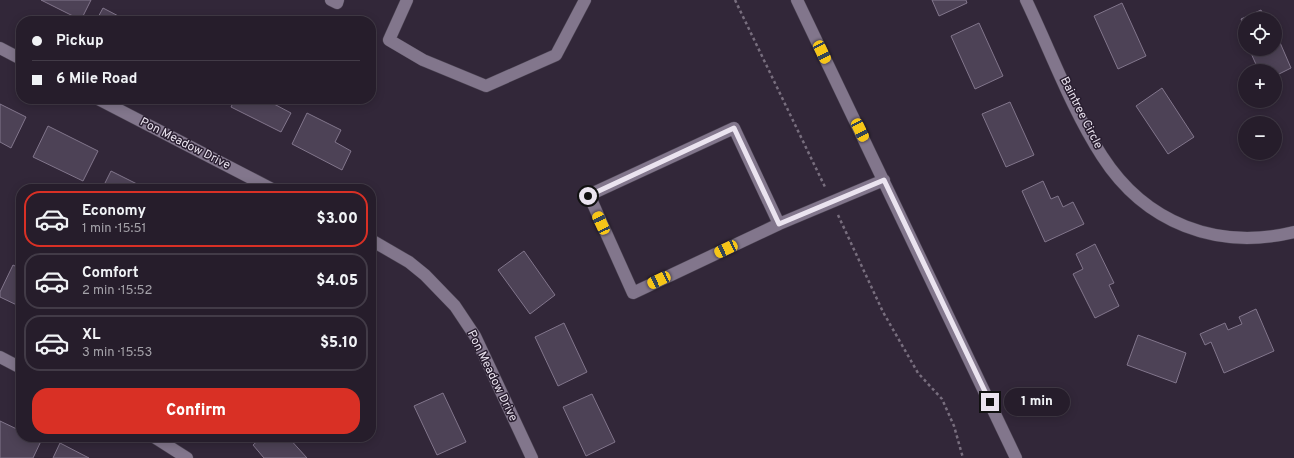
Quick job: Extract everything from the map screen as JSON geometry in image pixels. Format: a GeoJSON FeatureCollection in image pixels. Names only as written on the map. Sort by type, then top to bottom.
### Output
{"type":"FeatureCollection","features":[{"type":"Feature","properties":{"kind":"street"},"geometry":{"type":"LineString","coordinates":[[331,0],[337,3],[338,0]]}},
{"type":"Feature","properties":{"kind":"street"},"geometry":{"type":"LineString","coordinates":[[407,0],[389,40],[424,60],[486,86],[556,55],[585,0]]}},
{"type":"Feature","properties":{"kind":"street"},"geometry":{"type":"LineString","coordinates":[[797,0],[1016,458]]}},
{"type":"Feature","properties":{"kind":"street","name":"Baintree Circle"},"geometry":{"type":"LineString","coordinates":[[1026,0],[1087,130],[1116,175],[1136,196],[1154,210],[1174,222],[1217,236],[1259,238],[1294,232]]}},
{"type":"Feature","properties":{"kind":"street"},"geometry":{"type":"LineString","coordinates":[[0,48],[16,56]]}},
{"type":"Feature","properties":{"kind":"street","name":"Pon Meadow Drive"},"geometry":{"type":"LineString","coordinates":[[108,104],[262,184]]}},
{"type":"Feature","properties":{"kind":"street"},"geometry":{"type":"LineString","coordinates":[[779,224],[734,128],[588,196],[633,293],[779,224],[884,180]]}},
{"type":"Feature","properties":{"kind":"street","name":"Pon Meadow Drive"},"geometry":{"type":"LineString","coordinates":[[376,243],[409,262],[425,275],[455,306],[475,336],[532,458]]}},
{"type":"Feature","properties":{"kind":"street"},"geometry":{"type":"LineString","coordinates":[[0,357],[16,365]]}},
{"type":"Feature","properties":{"kind":"street"},"geometry":{"type":"LineString","coordinates":[[162,442],[187,458]]}},
{"type":"Feature","properties":{"kind":"path"},"geometry":{"type":"LineString","coordinates":[[735,0],[883,312],[918,373],[942,399],[954,426],[963,458]]}},
{"type":"Feature","properties":{"kind":"building"},"geometry":{"type":"Polygon","coordinates":[[[41,0],[91,0],[83,16],[73,16],[41,0]]]}},
{"type":"Feature","properties":{"kind":"building"},"geometry":{"type":"Polygon","coordinates":[[[932,0],[966,0],[967,3],[939,16],[932,0]]]}},
{"type":"Feature","properties":{"kind":"building"},"geometry":{"type":"Polygon","coordinates":[[[1122,3],[1146,56],[1118,69],[1094,16],[1122,3]]]}},
{"type":"Feature","properties":{"kind":"building"},"geometry":{"type":"Polygon","coordinates":[[[103,8],[118,16],[99,16],[103,8]]]}},
{"type":"Feature","properties":{"kind":"building"},"geometry":{"type":"Polygon","coordinates":[[[979,23],[1003,76],[975,89],[951,36],[979,23]]]}},
{"type":"Feature","properties":{"kind":"building"},"geometry":{"type":"Polygon","coordinates":[[[1282,47],[1291,68],[1282,72],[1282,64],[1256,64],[1252,56],[1282,56],[1282,47]]]}},
{"type":"Feature","properties":{"kind":"building"},"geometry":{"type":"Polygon","coordinates":[[[1162,88],[1194,137],[1168,154],[1136,106],[1162,88]]]}},
{"type":"Feature","properties":{"kind":"building"},"geometry":{"type":"Polygon","coordinates":[[[1010,102],[1034,155],[1006,167],[982,114],[1010,102]]]}},
{"type":"Feature","properties":{"kind":"building"},"geometry":{"type":"Polygon","coordinates":[[[0,104],[26,117],[11,148],[0,142],[0,104]]]}},
{"type":"Feature","properties":{"kind":"building"},"geometry":{"type":"Polygon","coordinates":[[[232,104],[274,104],[291,113],[281,132],[231,107],[232,104]]]}},
{"type":"Feature","properties":{"kind":"building"},"geometry":{"type":"Polygon","coordinates":[[[307,113],[341,130],[335,142],[351,151],[342,170],[292,144],[307,113]]]}},
{"type":"Feature","properties":{"kind":"building"},"geometry":{"type":"Polygon","coordinates":[[[48,126],[98,151],[83,181],[33,157],[48,126]]]}},
{"type":"Feature","properties":{"kind":"building"},"geometry":{"type":"Polygon","coordinates":[[[111,171],[137,184],[104,184],[111,171]]]}},
{"type":"Feature","properties":{"kind":"building"},"geometry":{"type":"Polygon","coordinates":[[[1043,181],[1051,199],[1058,196],[1063,207],[1073,202],[1084,224],[1045,242],[1022,191],[1043,181]]]}},
{"type":"Feature","properties":{"kind":"building"},"geometry":{"type":"Polygon","coordinates":[[[1095,244],[1114,283],[1109,285],[1119,306],[1095,318],[1073,274],[1083,269],[1076,254],[1095,244]]]}},
{"type":"Feature","properties":{"kind":"building"},"geometry":{"type":"Polygon","coordinates":[[[524,251],[555,295],[530,314],[498,270],[524,251]]]}},
{"type":"Feature","properties":{"kind":"building"},"geometry":{"type":"Polygon","coordinates":[[[13,265],[16,266],[16,305],[0,297],[0,292],[13,265]]]}},
{"type":"Feature","properties":{"kind":"building"},"geometry":{"type":"Polygon","coordinates":[[[1256,309],[1274,351],[1224,373],[1211,342],[1205,345],[1200,334],[1225,323],[1228,330],[1242,324],[1239,317],[1256,309]]]}},
{"type":"Feature","properties":{"kind":"building"},"geometry":{"type":"Polygon","coordinates":[[[564,323],[587,372],[558,386],[535,337],[564,323]]]}},
{"type":"Feature","properties":{"kind":"building"},"geometry":{"type":"Polygon","coordinates":[[[1138,335],[1186,353],[1176,383],[1127,365],[1138,335]]]}},
{"type":"Feature","properties":{"kind":"building"},"geometry":{"type":"Polygon","coordinates":[[[443,393],[466,442],[437,455],[414,406],[443,393]]]}},
{"type":"Feature","properties":{"kind":"building"},"geometry":{"type":"Polygon","coordinates":[[[592,394],[615,442],[586,456],[563,407],[592,394]]]}},
{"type":"Feature","properties":{"kind":"building"},"geometry":{"type":"Polygon","coordinates":[[[0,421],[16,429],[16,442],[41,442],[33,458],[0,458],[0,421]]]}},
{"type":"Feature","properties":{"kind":"building"},"geometry":{"type":"Polygon","coordinates":[[[256,442],[293,442],[307,458],[264,458],[253,445],[256,442]]]}},
{"type":"Feature","properties":{"kind":"building"},"geometry":{"type":"Polygon","coordinates":[[[60,443],[89,458],[53,458],[60,443]]]}},
{"type":"Feature","properties":{"kind":"route"},"geometry":{"type":"LineString","coordinates":[[588,196],[734,128],[779,224],[884,180],[990,402]]}}]}
